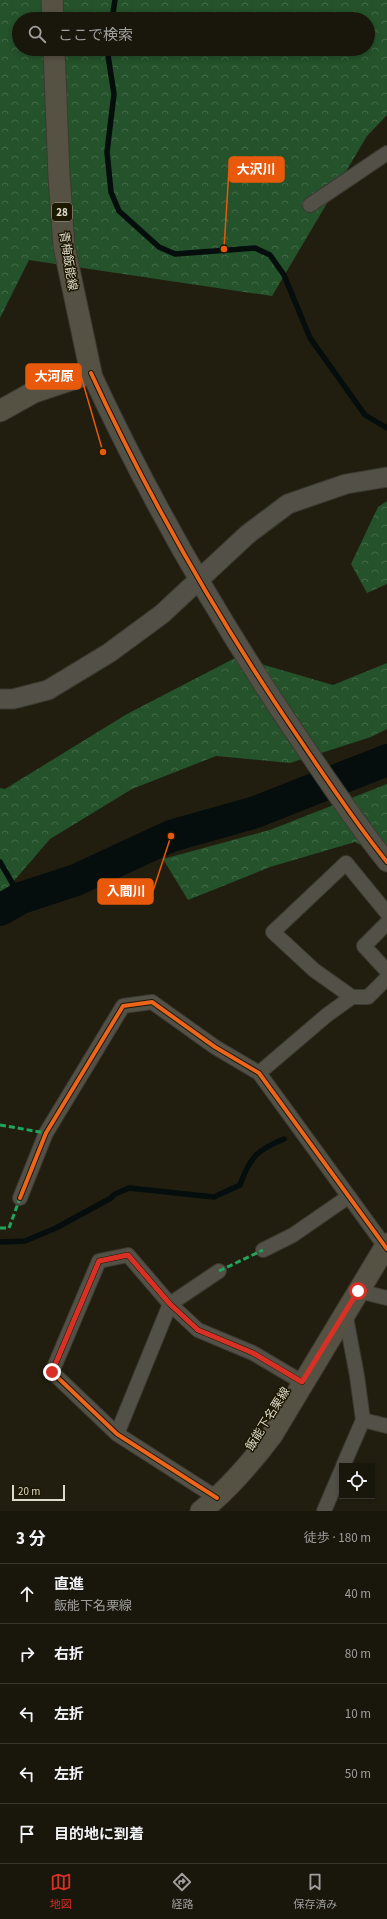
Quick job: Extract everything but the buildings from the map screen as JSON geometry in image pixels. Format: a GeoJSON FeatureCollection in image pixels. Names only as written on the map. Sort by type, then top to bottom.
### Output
{"type":"FeatureCollection","features":[{"type":"Feature","properties":{"kind":"main road"},"geometry":{"type":"LineString","coordinates":[[52,0],[53,12]]}},
{"type":"Feature","properties":{"kind":"main road","name":"青梅飯能線"},"geometry":{"type":"LineString","coordinates":[[54,56],[59,176],[64,246],[91,373]]}},
{"type":"Feature","properties":{"kind":"main road"},"geometry":{"type":"LineString","coordinates":[[0,411],[34,392],[91,373]]}},
{"type":"Feature","properties":{"kind":"main road","name":"飯能下名栗線"},"geometry":{"type":"LineString","coordinates":[[201,1511],[217,1498],[251,1463],[272,1435],[302,1382],[386,1246]]}},
{"type":"Feature","properties":{"kind":"street"},"geometry":{"type":"LineString","coordinates":[[310,205],[387,153]]}},
{"type":"Feature","properties":{"kind":"street"},"geometry":{"type":"LineString","coordinates":[[91,373],[149,491],[199,581],[254,671],[316,764],[383,857]]}},
{"type":"Feature","properties":{"kind":"street"},"geometry":{"type":"LineString","coordinates":[[0,699],[13,699],[48,690],[109,653],[162,614],[248,534],[288,504],[346,484],[382,478]]}},
{"type":"Feature","properties":{"kind":"street"},"geometry":{"type":"LineString","coordinates":[[352,998],[314,970],[273,932],[346,863],[387,913]]}},
{"type":"Feature","properties":{"kind":"street"},"geometry":{"type":"LineString","coordinates":[[387,923],[364,946],[387,971]]}},
{"type":"Feature","properties":{"kind":"street"},"geometry":{"type":"LineString","coordinates":[[260,1072],[327,1015],[352,998],[368,997],[387,978]]}},
{"type":"Feature","properties":{"kind":"street"},"geometry":{"type":"LineString","coordinates":[[20,1198],[46,1133],[123,1006],[152,1002],[215,1047],[260,1072],[348,1197],[386,1246]]}},
{"type":"Feature","properties":{"kind":"street"},"geometry":{"type":"LineString","coordinates":[[263,1250],[293,1235],[348,1197]]}},
{"type":"Feature","properties":{"kind":"street"},"geometry":{"type":"LineString","coordinates":[[217,1498],[117,1434],[52,1372],[99,1261],[128,1255],[170,1304],[198,1330],[253,1353],[302,1382]]}},
{"type":"Feature","properties":{"kind":"street"},"geometry":{"type":"LineString","coordinates":[[117,1434],[170,1304],[219,1271]]}},
{"type":"Feature","properties":{"kind":"street"},"geometry":{"type":"LineString","coordinates":[[358,1291],[387,1298]]}},
{"type":"Feature","properties":{"kind":"street"},"geometry":{"type":"LineString","coordinates":[[344,1463],[363,1420],[358,1376],[345,1312]]}},
{"type":"Feature","properties":{"kind":"street"},"geometry":{"type":"LineString","coordinates":[[363,1420],[387,1426]]}},
{"type":"Feature","properties":{"kind":"street"},"geometry":{"type":"LineString","coordinates":[[324,1511],[339,1476]]}},
{"type":"Feature","properties":{"kind":"green space"},"geometry":{"type":"Polygon","coordinates":[[[0,0],[387,0],[387,115],[367,136],[272,296],[29,260],[0,318],[0,0]]]}},
{"type":"Feature","properties":{"kind":"green space"},"geometry":{"type":"Polygon","coordinates":[[[387,501],[387,584],[367,593],[351,564],[378,507],[387,501]]]}},
{"type":"Feature","properties":{"kind":"green space"},"geometry":{"type":"Polygon","coordinates":[[[237,657],[333,685],[387,663],[387,729],[371,737],[290,763],[216,756],[132,789],[50,839],[0,897],[0,788],[5,789],[127,714],[237,657]]]}},
{"type":"Feature","properties":{"kind":"green space"},"geometry":{"type":"Polygon","coordinates":[[[387,784],[387,850],[372,851],[355,842],[270,867],[188,900],[163,859],[270,830],[387,784]]]}},
{"type":"Feature","properties":{"kind":"waterway"},"geometry":{"type":"LineString","coordinates":[[113,12],[115,0]]}},
{"type":"Feature","properties":{"kind":"waterway"},"geometry":{"type":"LineString","coordinates":[[108,56],[114,94],[107,152],[111,192],[119,211],[159,247],[175,254],[255,248],[270,255],[284,275],[310,338],[365,415],[387,428]]}},
{"type":"Feature","properties":{"kind":"waterway"},"geometry":{"type":"LineString","coordinates":[[0,910],[21,898],[76,880],[171,836],[256,812],[387,760]]}},
{"type":"Feature","properties":{"kind":"waterway"},"geometry":{"type":"LineString","coordinates":[[0,862],[21,898]]}},
{"type":"Feature","properties":{"kind":"waterway"},"geometry":{"type":"LineString","coordinates":[[0,1242],[25,1241],[56,1228],[111,1198],[115,1194],[129,1188],[214,1197],[240,1185],[251,1161],[261,1151],[284,1139]]}},
{"type":"Feature","properties":{"kind":"marked path"},"geometry":{"type":"LineString","coordinates":[[0,1125],[46,1133]]}},
{"type":"Feature","properties":{"kind":"marked path"},"geometry":{"type":"LineString","coordinates":[[0,1228],[9,1228],[20,1198]]}},
{"type":"Feature","properties":{"kind":"marked path"},"geometry":{"type":"LineString","coordinates":[[219,1271],[263,1250]]}},
{"type":"Feature","properties":{"kind":"cycle path"},"geometry":{"type":"LineString","coordinates":[[91,373],[136,466],[211,601],[294,731],[351,814],[387,862]]}},
{"type":"Feature","properties":{"kind":"cycle path"},"geometry":{"type":"LineString","coordinates":[[20,1198],[46,1133],[123,1006],[152,1002],[215,1047],[259,1073],[387,1249]]}},
{"type":"Feature","properties":{"kind":"cycle path"},"geometry":{"type":"LineString","coordinates":[[217,1498],[117,1434],[52,1372],[99,1261],[128,1255],[170,1304],[198,1330],[253,1353],[302,1382]]}},
{"type":"Feature","properties":{"kind":"place","name":"大沢川"},"geometry":{"type":"Point","coordinates":[224,249]}},
{"type":"Feature","properties":{"kind":"place","name":"大河原"},"geometry":{"type":"Point","coordinates":[103,452]}},
{"type":"Feature","properties":{"kind":"place","name":"入間川"},"geometry":{"type":"Point","coordinates":[171,836]}},
{"type":"Feature","properties":{"kind":"route"},"geometry":{"type":"LineString","coordinates":[[52,1372],[99,1261],[128,1255],[170,1304],[198,1330],[253,1353],[302,1382],[358,1291]]}}]}
